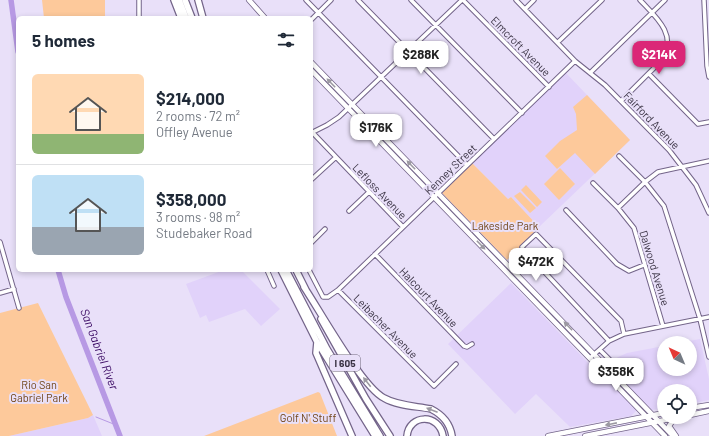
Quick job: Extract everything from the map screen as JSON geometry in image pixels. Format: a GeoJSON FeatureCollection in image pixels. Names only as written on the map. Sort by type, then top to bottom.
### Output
{"type":"FeatureCollection","features":[{"type":"Feature","properties":{"kind":"highway"},"geometry":{"type":"LineString","coordinates":[[174,0],[180,16]]}},
{"type":"Feature","properties":{"kind":"highway"},"geometry":{"type":"LineString","coordinates":[[179,0],[185,16]]}},
{"type":"Feature","properties":{"kind":"highway"},"geometry":{"type":"LineString","coordinates":[[185,0],[191,16]]}},
{"type":"Feature","properties":{"kind":"highway"},"geometry":{"type":"LineString","coordinates":[[198,0],[202,16]]}},
{"type":"Feature","properties":{"kind":"highway","name":"I 605"},"geometry":{"type":"LineString","coordinates":[[282,272],[317,342],[374,436]]}},
{"type":"Feature","properties":{"kind":"highway"},"geometry":{"type":"LineString","coordinates":[[289,272],[327,349],[381,436]]}},
{"type":"Feature","properties":{"kind":"highway","name":"I 605"},"geometry":{"type":"LineString","coordinates":[[297,272],[362,393],[390,436]]}},
{"type":"Feature","properties":{"kind":"highway"},"geometry":{"type":"LineString","coordinates":[[304,287],[350,359],[375,392],[389,401],[431,409],[438,412],[448,424],[452,436]]}},
{"type":"Feature","properties":{"kind":"highway"},"geometry":{"type":"LineString","coordinates":[[317,342],[316,353],[352,436]]}},
{"type":"Feature","properties":{"kind":"highway"},"geometry":{"type":"LineString","coordinates":[[408,436],[408,430],[414,423],[426,419],[436,422],[442,429],[443,436]]}},
{"type":"Feature","properties":{"kind":"main road"},"geometry":{"type":"LineString","coordinates":[[249,0],[263,16]]}},
{"type":"Feature","properties":{"kind":"main road"},"geometry":{"type":"LineString","coordinates":[[313,64],[350,106],[665,436]]}},
{"type":"Feature","properties":{"kind":"main road"},"geometry":{"type":"LineString","coordinates":[[313,72],[350,106]]}},
{"type":"Feature","properties":{"kind":"main road"},"geometry":{"type":"LineString","coordinates":[[436,195],[657,419]]}},
{"type":"Feature","properties":{"kind":"main road"},"geometry":{"type":"LineString","coordinates":[[597,366],[602,365],[613,374]]}},
{"type":"Feature","properties":{"kind":"main road"},"geometry":{"type":"LineString","coordinates":[[608,376],[612,377],[620,384],[624,384]]}},
{"type":"Feature","properties":{"kind":"main road"},"geometry":{"type":"LineString","coordinates":[[630,399],[637,411],[633,420]]}},
{"type":"Feature","properties":{"kind":"main road"},"geometry":{"type":"LineString","coordinates":[[697,407],[709,405]]}},
{"type":"Feature","properties":{"kind":"main road"},"geometry":{"type":"LineString","coordinates":[[697,414],[709,411]]}},
{"type":"Feature","properties":{"kind":"main road"},"geometry":{"type":"LineString","coordinates":[[548,436],[575,433],[590,428],[657,414]]}},
{"type":"Feature","properties":{"kind":"main road"},"geometry":{"type":"LineString","coordinates":[[585,436],[657,421]]}},
{"type":"Feature","properties":{"kind":"main road"},"geometry":{"type":"LineString","coordinates":[[662,424],[673,436]]}},
{"type":"Feature","properties":{"kind":"main road"},"geometry":{"type":"LineString","coordinates":[[670,424],[669,426],[676,436]]}},
{"type":"Feature","properties":{"kind":"main road"},"geometry":{"type":"LineString","coordinates":[[590,428],[591,435]]}},
{"type":"Feature","properties":{"kind":"street"},"geometry":{"type":"LineString","coordinates":[[139,0],[139,16]]}},
{"type":"Feature","properties":{"kind":"street"},"geometry":{"type":"LineString","coordinates":[[306,0],[467,165]]}},
{"type":"Feature","properties":{"kind":"street"},"geometry":{"type":"LineString","coordinates":[[313,18],[331,0]]}},
{"type":"Feature","properties":{"kind":"street"},"geometry":{"type":"LineString","coordinates":[[358,0],[494,139]]}},
{"type":"Feature","properties":{"kind":"street"},"geometry":{"type":"LineString","coordinates":[[411,0],[522,113]]}},
{"type":"Feature","properties":{"kind":"street"},"geometry":{"type":"LineString","coordinates":[[313,131],[327,125],[350,106],[434,24],[462,0]]}},
{"type":"Feature","properties":{"kind":"street","name":"Elmcroft Avenue"},"geometry":{"type":"LineString","coordinates":[[462,0],[549,87]]}},
{"type":"Feature","properties":{"kind":"street","name":"Fairford Avenue"},"geometry":{"type":"LineString","coordinates":[[516,0],[575,61],[621,101],[683,166],[696,185],[709,213]]}},
{"type":"Feature","properties":{"kind":"street"},"geometry":{"type":"LineString","coordinates":[[525,9],[534,0]]}},
{"type":"Feature","properties":{"kind":"street"},"geometry":{"type":"LineString","coordinates":[[558,42],[602,0]]}},
{"type":"Feature","properties":{"kind":"street"},"geometry":{"type":"LineString","coordinates":[[621,101],[666,55],[667,35],[664,26],[640,0]]}},
{"type":"Feature","properties":{"kind":"street"},"geometry":{"type":"LineString","coordinates":[[590,73],[665,0]]}},
{"type":"Feature","properties":{"kind":"street"},"geometry":{"type":"LineString","coordinates":[[704,0],[707,66],[709,77]]}},
{"type":"Feature","properties":{"kind":"street","name":"Kenney Street"},"geometry":{"type":"LineString","coordinates":[[338,290],[575,61]]}},
{"type":"Feature","properties":{"kind":"street"},"geometry":{"type":"LineString","coordinates":[[649,74],[698,124],[709,122]]}},
{"type":"Feature","properties":{"kind":"street","name":"Lefloss Avenue"},"geometry":{"type":"LineString","coordinates":[[313,134],[403,227]]}},
{"type":"Feature","properties":{"kind":"street"},"geometry":{"type":"LineString","coordinates":[[619,156],[645,182],[664,206],[700,319],[709,357]]}},
{"type":"Feature","properties":{"kind":"street"},"geometry":{"type":"LineString","coordinates":[[313,178],[335,158]]}},
{"type":"Feature","properties":{"kind":"street"},"geometry":{"type":"LineString","coordinates":[[618,208],[645,182],[658,172],[709,161]]}},
{"type":"Feature","properties":{"kind":"street","name":"Dalwood Avenue"},"geometry":{"type":"LineString","coordinates":[[593,183],[618,208],[634,228],[663,326]]}},
{"type":"Feature","properties":{"kind":"street"},"geometry":{"type":"LineString","coordinates":[[349,211],[369,192]]}},
{"type":"Feature","properties":{"kind":"street"},"geometry":{"type":"LineString","coordinates":[[566,210],[618,264],[629,271],[644,265]]}},
{"type":"Feature","properties":{"kind":"street"},"geometry":{"type":"LineString","coordinates":[[313,241],[325,229]]}},
{"type":"Feature","properties":{"kind":"street"},"geometry":{"type":"LineString","coordinates":[[609,341],[522,249],[522,247],[536,234],[621,321],[624,334]]}},
{"type":"Feature","properties":{"kind":"street"},"geometry":{"type":"LineString","coordinates":[[0,242],[19,308]]}},
{"type":"Feature","properties":{"kind":"street","name":"Halcourt Avenue"},"geometry":{"type":"LineString","coordinates":[[375,254],[459,342],[465,347],[472,344]]}},
{"type":"Feature","properties":{"kind":"street"},"geometry":{"type":"LineString","coordinates":[[268,272],[274,286]]}},
{"type":"Feature","properties":{"kind":"street"},"geometry":{"type":"LineString","coordinates":[[310,272],[323,297],[328,297],[338,290]]}},
{"type":"Feature","properties":{"kind":"street"},"geometry":{"type":"LineString","coordinates":[[0,292],[14,289]]}},
{"type":"Feature","properties":{"kind":"street","name":"Leibacher Avenue"},"geometry":{"type":"LineString","coordinates":[[338,290],[434,386],[456,364]]}},
{"type":"Feature","properties":{"kind":"street"},"geometry":{"type":"LineString","coordinates":[[590,358],[609,341],[624,334],[709,317]]}},
{"type":"Feature","properties":{"kind":"street"},"geometry":{"type":"LineString","coordinates":[[600,350],[611,361]]}},
{"type":"Feature","properties":{"kind":"shaded area"},"geometry":{"type":"Polygon","coordinates":[[[565,72],[630,140],[539,227],[511,197],[508,199],[472,163],[565,72]]]}},
{"type":"Feature","properties":{"kind":"shaded area"},"geometry":{"type":"Polygon","coordinates":[[[219,272],[243,272],[280,309],[261,326],[245,309],[209,322],[206,315],[200,318],[186,284],[219,272]]]}},
{"type":"Feature","properties":{"kind":"shaded area"},"geometry":{"type":"Polygon","coordinates":[[[511,283],[600,375],[618,357],[627,353],[657,347],[657,376],[697,376],[697,340],[700,339],[709,379],[709,400],[697,403],[697,384],[657,384],[657,410],[636,411],[631,416],[570,427],[536,394],[515,414],[448,344],[511,283]]]}},
{"type":"Feature","properties":{"kind":"shaded area"},"geometry":{"type":"Polygon","coordinates":[[[93,415],[102,436],[9,436],[88,418],[93,415]]]}},
{"type":"Feature","properties":{"kind":"green space"},"geometry":{"type":"Polygon","coordinates":[[[42,0],[105,0],[105,16],[44,16],[42,0]]]}},
{"type":"Feature","properties":{"kind":"green space"},"geometry":{"type":"Polygon","coordinates":[[[587,95],[630,140],[595,174],[575,153],[557,169],[545,156],[560,141],[577,130],[576,114],[573,107],[587,95]]]}},
{"type":"Feature","properties":{"kind":"green space","name":"Lakeside Park"},"geometry":{"type":"Polygon","coordinates":[[[472,163],[508,199],[511,197],[539,227],[507,260],[442,193],[472,163]]]}},
{"type":"Feature","properties":{"kind":"green space"},"geometry":{"type":"Polygon","coordinates":[[[560,168],[575,184],[559,200],[544,184],[560,168]]]}},
{"type":"Feature","properties":{"kind":"green space"},"geometry":{"type":"Polygon","coordinates":[[[526,185],[542,202],[537,207],[521,190],[526,185]]]}},
{"type":"Feature","properties":{"kind":"green space"},"geometry":{"type":"Polygon","coordinates":[[[520,192],[536,208],[530,213],[514,196],[520,192]]]}},
{"type":"Feature","properties":{"kind":"green space","name":"Rio San Gabriel Park"},"geometry":{"type":"Polygon","coordinates":[[[38,303],[93,415],[88,418],[9,436],[0,436],[0,313],[38,303]]]}},
{"type":"Feature","properties":{"kind":"green space","name":"Golf N' Stuff"},"geometry":{"type":"Polygon","coordinates":[[[318,392],[320,393],[337,436],[204,436],[318,392]]]}},
{"type":"Feature","properties":{"kind":"waterway","name":"San Gabriel River"},"geometry":{"type":"LineString","coordinates":[[11,0],[16,37]]}},
{"type":"Feature","properties":{"kind":"waterway","name":"San Gabriel River"},"geometry":{"type":"LineString","coordinates":[[59,272],[66,297],[120,436]]}},
{"type":"Feature","properties":{"kind":"waterway"},"geometry":{"type":"LineString","coordinates":[[96,417],[116,425]]}}]}
